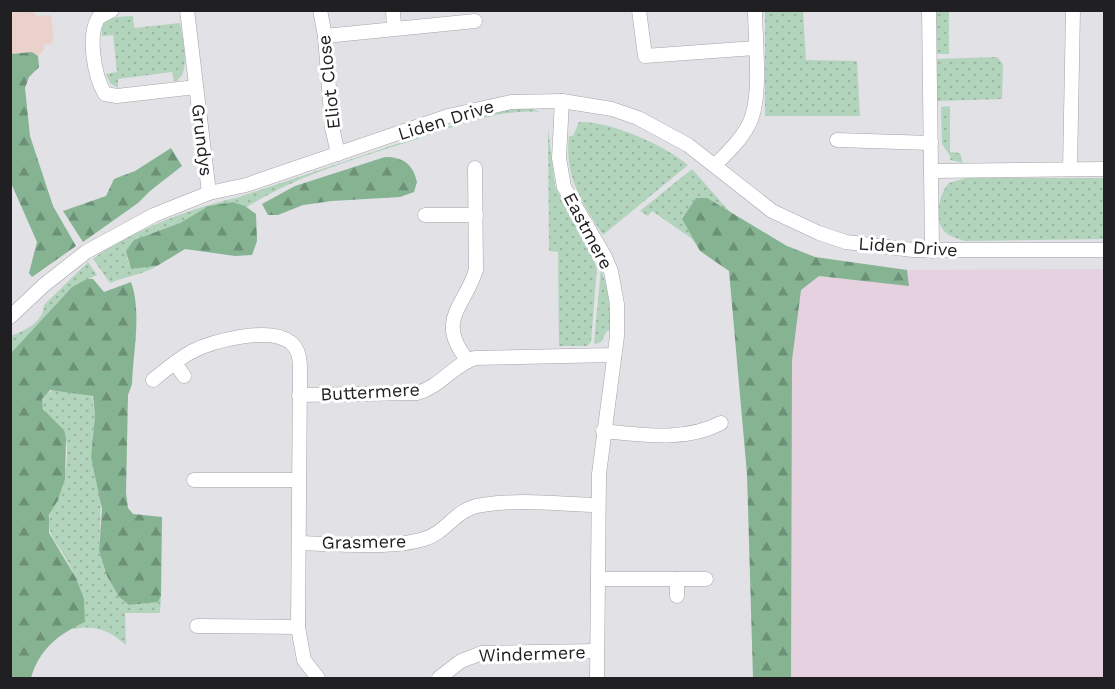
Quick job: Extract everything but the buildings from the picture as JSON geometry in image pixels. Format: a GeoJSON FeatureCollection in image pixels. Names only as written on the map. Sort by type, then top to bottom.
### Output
{"type":"FeatureCollection","features":[{"type":"Feature","properties":{"kind":"street","name":"Grundys"},"geometry":{"type":"LineString","coordinates":[[112,10],[99,17],[93,32],[98,77],[105,94],[117,96],[196,87]]}},
{"type":"Feature","properties":{"kind":"street","name":"Grundys"},"geometry":{"type":"LineString","coordinates":[[187,10],[209,193]]}},
{"type":"Feature","properties":{"kind":"street","name":"Eliot Close"},"geometry":{"type":"LineString","coordinates":[[320,10],[332,126],[338,154]]}},
{"type":"Feature","properties":{"kind":"street"},"geometry":{"type":"LineString","coordinates":[[393,10],[394,28]]}},
{"type":"Feature","properties":{"kind":"street"},"geometry":{"type":"LineString","coordinates":[[639,10],[645,56],[755,48]]}},
{"type":"Feature","properties":{"kind":"street"},"geometry":{"type":"LineString","coordinates":[[716,165],[749,124],[755,103],[755,10]]}},
{"type":"Feature","properties":{"kind":"street"},"geometry":{"type":"LineString","coordinates":[[929,10],[932,251]]}},
{"type":"Feature","properties":{"kind":"street"},"geometry":{"type":"LineString","coordinates":[[1070,169],[1073,10]]}},
{"type":"Feature","properties":{"kind":"street"},"geometry":{"type":"LineString","coordinates":[[324,36],[475,21]]}},
{"type":"Feature","properties":{"kind":"street","name":"Liden Drive"},"geometry":{"type":"LineString","coordinates":[[10,317],[44,285],[86,252],[141,222],[209,193],[246,185],[469,109],[511,102],[562,102],[612,110],[638,118],[687,145],[716,165],[772,211],[819,233],[865,246],[932,251],[1104,250]]}},
{"type":"Feature","properties":{"kind":"street","name":"Eastmere"},"geometry":{"type":"LineString","coordinates":[[562,102],[561,172],[570,200],[598,242],[611,271],[617,304],[614,355],[603,431],[598,505],[597,678]]}},
{"type":"Feature","properties":{"kind":"street"},"geometry":{"type":"LineString","coordinates":[[837,141],[931,143]]}},
{"type":"Feature","properties":{"kind":"street"},"geometry":{"type":"LineString","coordinates":[[468,361],[457,348],[452,329],[455,312],[476,270],[475,168]]}},
{"type":"Feature","properties":{"kind":"street"},"geometry":{"type":"LineString","coordinates":[[931,171],[1104,169]]}},
{"type":"Feature","properties":{"kind":"street"},"geometry":{"type":"LineString","coordinates":[[425,215],[476,215]]}},
{"type":"Feature","properties":{"kind":"street"},"geometry":{"type":"LineString","coordinates":[[153,380],[175,363],[206,346],[231,339],[280,337],[289,341],[299,355],[298,627],[304,660],[318,678]]}},
{"type":"Feature","properties":{"kind":"street","name":"Buttermere"},"geometry":{"type":"LineString","coordinates":[[299,395],[417,393],[436,385],[468,361],[483,357],[614,355]]}},
{"type":"Feature","properties":{"kind":"street"},"geometry":{"type":"LineString","coordinates":[[175,363],[184,376]]}},
{"type":"Feature","properties":{"kind":"street"},"geometry":{"type":"LineString","coordinates":[[603,431],[666,436],[700,432],[721,423]]}},
{"type":"Feature","properties":{"kind":"street"},"geometry":{"type":"LineString","coordinates":[[194,480],[298,480]]}},
{"type":"Feature","properties":{"kind":"street","name":"Grasmere"},"geometry":{"type":"LineString","coordinates":[[299,543],[377,544],[422,540],[438,531],[460,512],[482,505],[598,505]]}},
{"type":"Feature","properties":{"kind":"street"},"geometry":{"type":"LineString","coordinates":[[599,579],[706,579]]}},
{"type":"Feature","properties":{"kind":"street"},"geometry":{"type":"LineString","coordinates":[[677,579],[677,596]]}},
{"type":"Feature","properties":{"kind":"street"},"geometry":{"type":"LineString","coordinates":[[197,626],[298,627]]}},
{"type":"Feature","properties":{"kind":"street","name":"Windermere"},"geometry":{"type":"LineString","coordinates":[[439,678],[461,661],[482,652],[597,651]]}},
{"type":"Feature","properties":{"kind":"shaded area"},"geometry":{"type":"Polygon","coordinates":[[[32,11],[37,16],[51,15],[54,40],[51,44],[44,45],[44,50],[38,56],[32,52],[11,54],[10,13],[32,11]]]}},
{"type":"Feature","properties":{"kind":"shaded area"},"geometry":{"type":"Polygon","coordinates":[[[888,268],[911,270],[1104,269],[1104,678],[773,678],[792,273],[888,268]]]}},
{"type":"Feature","properties":{"kind":"green space"},"geometry":{"type":"Polygon","coordinates":[[[765,11],[803,11],[806,60],[857,61],[860,116],[765,116],[765,11]]]}},
{"type":"Feature","properties":{"kind":"green space"},"geometry":{"type":"Polygon","coordinates":[[[936,11],[949,11],[949,54],[937,54],[936,11]]]}},
{"type":"Feature","properties":{"kind":"green space"},"geometry":{"type":"Polygon","coordinates":[[[133,16],[134,28],[180,23],[185,64],[180,78],[174,82],[172,72],[118,79],[118,88],[110,83],[106,74],[117,72],[113,35],[102,36],[102,29],[106,21],[110,19],[133,16]]]}},
{"type":"Feature","properties":{"kind":"green space"},"geometry":{"type":"Polygon","coordinates":[[[32,52],[38,56],[39,67],[29,77],[25,88],[30,136],[53,206],[76,246],[32,277],[29,273],[37,242],[11,183],[11,54],[32,52]]]}},
{"type":"Feature","properties":{"kind":"green space"},"geometry":{"type":"Polygon","coordinates":[[[997,57],[1003,64],[1002,99],[937,101],[937,59],[997,57]]]}},
{"type":"Feature","properties":{"kind":"green space"},"geometry":{"type":"Polygon","coordinates":[[[950,106],[950,152],[960,153],[963,163],[950,160],[951,157],[942,144],[941,107],[950,106]]]}},
{"type":"Feature","properties":{"kind":"green space"},"geometry":{"type":"Polygon","coordinates":[[[511,109],[533,109],[540,112],[507,113],[456,126],[325,170],[285,186],[247,207],[233,202],[209,207],[180,223],[142,237],[127,258],[131,269],[157,266],[146,271],[110,283],[93,259],[125,239],[163,221],[483,115],[511,109]]]}},
{"type":"Feature","properties":{"kind":"green space"},"geometry":{"type":"Polygon","coordinates":[[[579,122],[606,125],[621,130],[651,142],[688,165],[603,235],[576,188],[569,164],[569,136],[573,136],[579,122]]]}},
{"type":"Feature","properties":{"kind":"green space"},"geometry":{"type":"Polygon","coordinates":[[[548,128],[555,186],[597,267],[591,342],[587,346],[559,346],[558,252],[549,251],[548,128]]]}},
{"type":"Feature","properties":{"kind":"green space"},"geometry":{"type":"Polygon","coordinates":[[[171,148],[182,166],[138,203],[83,242],[63,211],[106,196],[114,179],[135,171],[171,148]]]}},
{"type":"Feature","properties":{"kind":"green space"},"geometry":{"type":"Polygon","coordinates":[[[385,157],[397,158],[410,166],[417,182],[414,192],[400,197],[303,205],[278,215],[268,215],[262,204],[295,186],[385,157]]]}},
{"type":"Feature","properties":{"kind":"green space"},"geometry":{"type":"Polygon","coordinates":[[[692,169],[730,212],[742,221],[696,198],[682,219],[697,245],[691,238],[652,211],[648,216],[640,211],[692,169]]]}},
{"type":"Feature","properties":{"kind":"green space"},"geometry":{"type":"Polygon","coordinates":[[[966,178],[1104,178],[1104,239],[965,241],[953,237],[942,228],[938,208],[942,194],[949,183],[966,178]]]}},
{"type":"Feature","properties":{"kind":"green space"},"geometry":{"type":"Polygon","coordinates":[[[696,198],[707,198],[787,246],[815,257],[907,270],[909,286],[819,276],[801,290],[792,360],[791,678],[753,678],[747,474],[729,271],[700,251],[682,219],[696,198]]]}},
{"type":"Feature","properties":{"kind":"green space"},"geometry":{"type":"Polygon","coordinates":[[[233,202],[245,206],[256,214],[257,241],[252,255],[235,256],[185,249],[157,266],[131,269],[126,251],[134,240],[180,223],[209,206],[233,202]]]}},
{"type":"Feature","properties":{"kind":"green space"},"geometry":{"type":"Polygon","coordinates":[[[88,262],[97,275],[72,287],[11,353],[11,336],[37,321],[44,305],[88,262]]]}},
{"type":"Feature","properties":{"kind":"green space"},"geometry":{"type":"Polygon","coordinates":[[[601,268],[609,295],[610,331],[607,331],[601,342],[596,344],[594,343],[601,268]]]}},
{"type":"Feature","properties":{"kind":"green space"},"geometry":{"type":"Polygon","coordinates":[[[87,279],[93,279],[104,292],[131,282],[134,294],[136,333],[132,384],[128,395],[126,493],[128,508],[133,514],[162,517],[161,596],[158,602],[129,605],[119,597],[107,576],[99,551],[102,509],[91,457],[95,416],[93,396],[50,390],[42,399],[43,409],[64,430],[66,438],[65,479],[58,500],[49,515],[49,533],[76,578],[84,599],[85,622],[66,632],[44,651],[31,678],[11,678],[11,353],[72,287],[87,279]]]}},
{"type":"Feature","properties":{"kind":"green space"},"geometry":{"type":"Polygon","coordinates":[[[57,389],[92,396],[95,416],[91,457],[101,498],[99,551],[107,576],[119,597],[129,605],[158,602],[161,596],[160,613],[125,613],[126,645],[106,631],[99,629],[84,627],[67,630],[84,622],[84,613],[76,580],[49,529],[49,517],[63,485],[67,450],[63,429],[46,412],[42,401],[44,394],[57,389]]]}}]}
